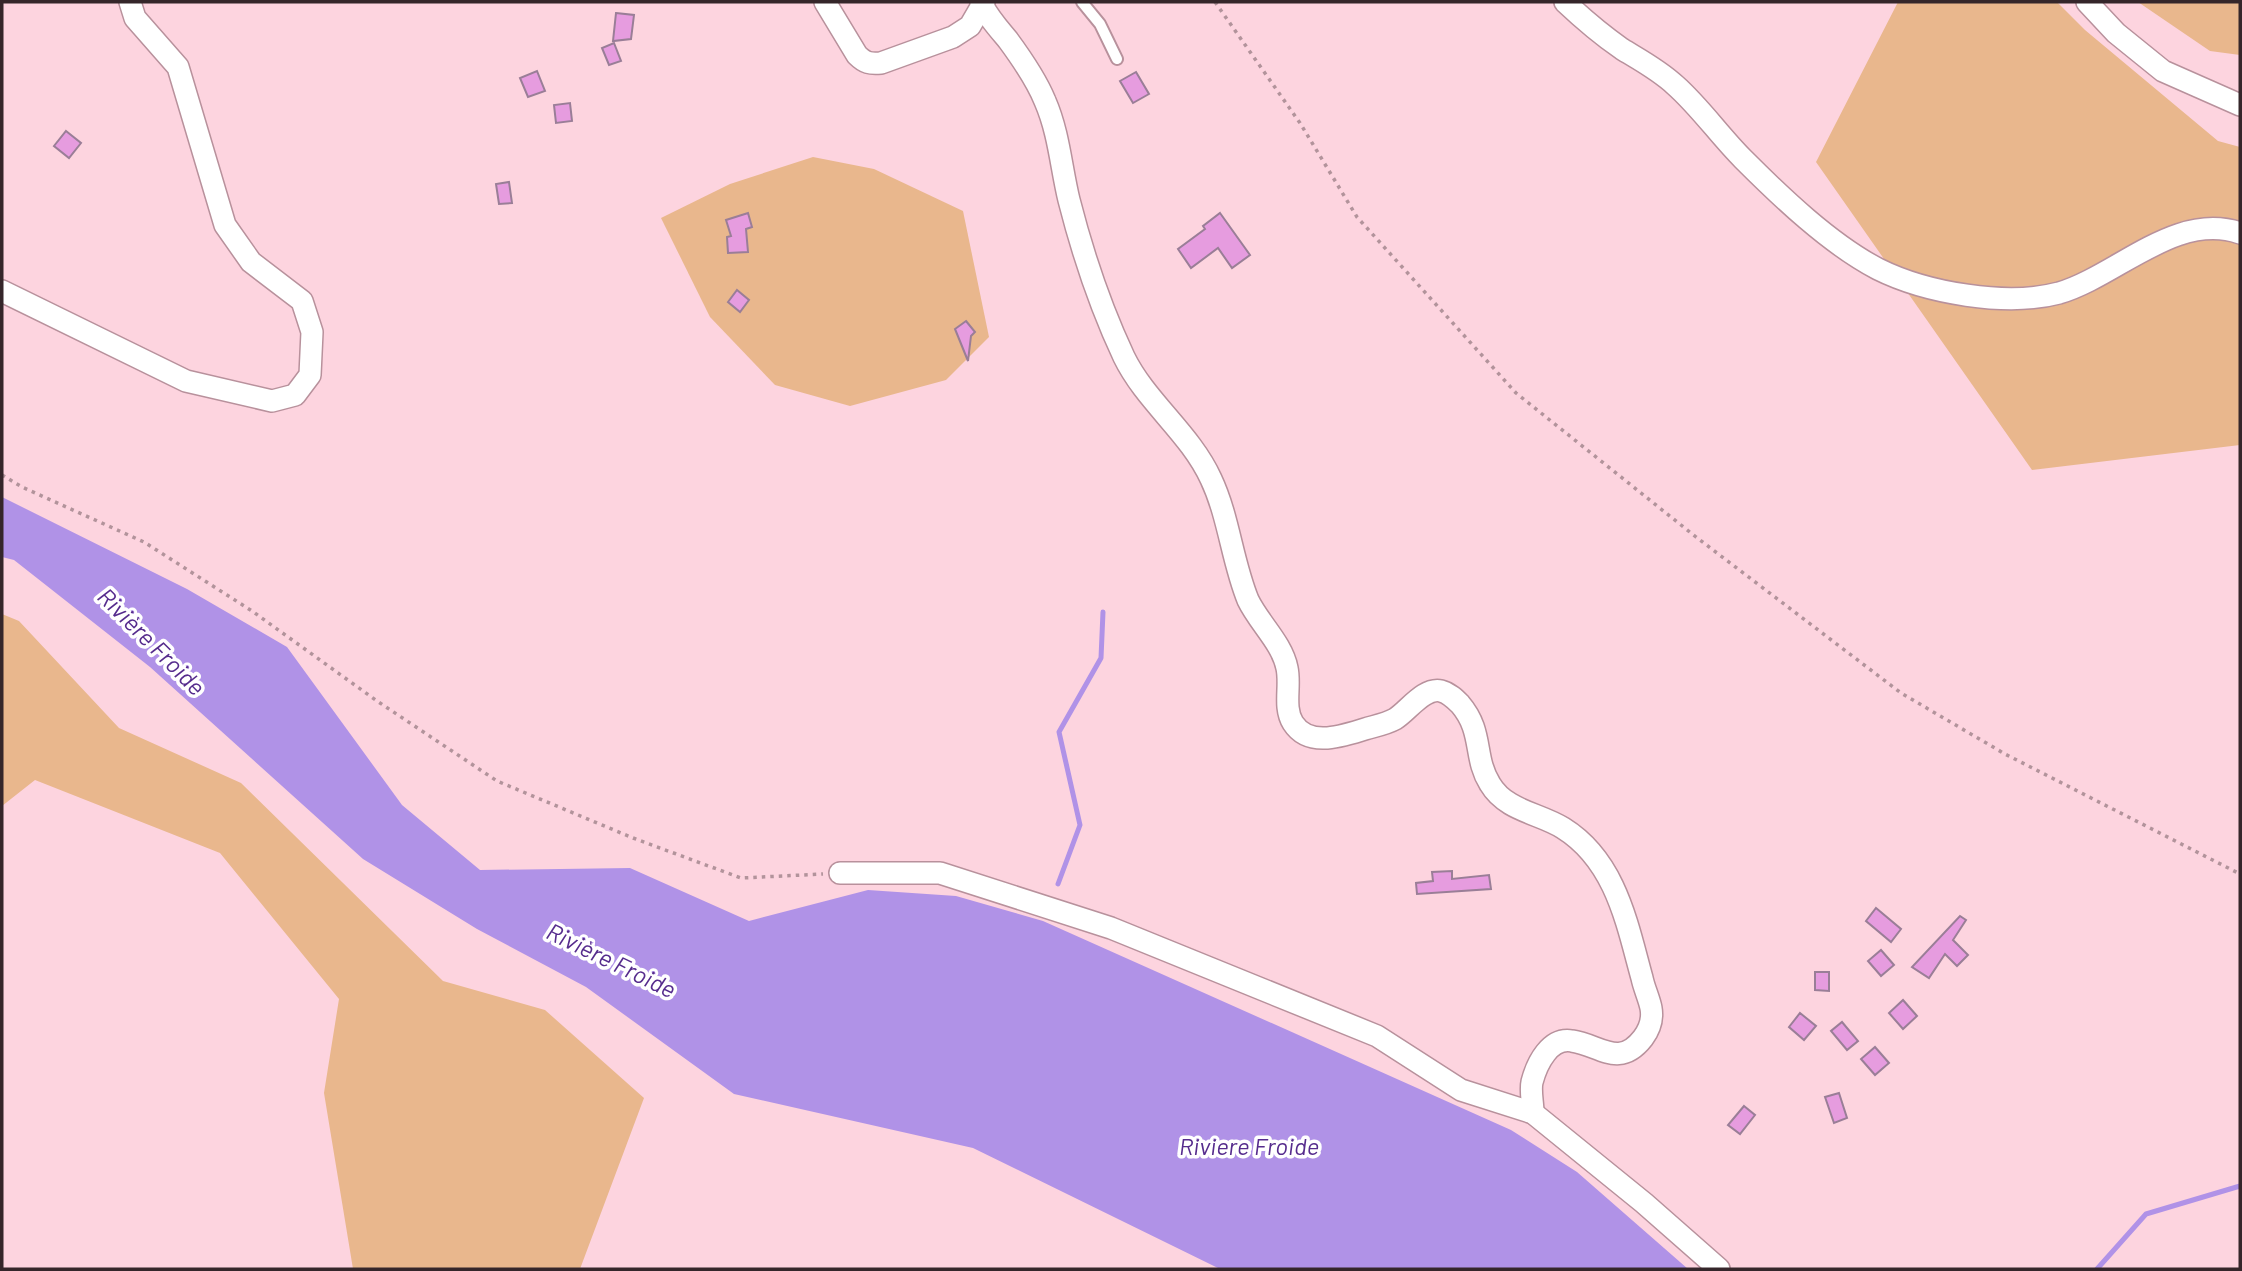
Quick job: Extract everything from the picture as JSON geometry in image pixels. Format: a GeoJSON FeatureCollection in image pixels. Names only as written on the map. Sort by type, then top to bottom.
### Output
{"type":"FeatureCollection","features":[{"type":"Feature","properties":{"kind":"street"},"geometry":{"type":"LineString","coordinates":[[2,291],[186,381],[272,401],[295,395],[310,375],[312,332],[302,301],[251,262],[225,225],[178,67],[135,18],[130,2]]}},
{"type":"Feature","properties":{"kind":"street"},"geometry":{"type":"LineString","coordinates":[[825,2],[857,55],[863,62],[871,64],[881,63],[953,37],[970,26],[982,3],[1034,78],[1047,103],[1061,150],[1068,196],[1096,294],[1126,361],[1148,395],[1195,453],[1211,478],[1248,599],[1287,667],[1288,709],[1292,722],[1313,738],[1339,737],[1392,721],[1431,691],[1442,691],[1454,698],[1476,729],[1480,758],[1491,786],[1507,803],[1561,827],[1576,837],[1597,859],[1630,926],[1651,1008],[1649,1027],[1628,1052],[1617,1054],[1599,1051],[1572,1041],[1559,1041],[1548,1049],[1531,1085],[1533,1113]]}},
{"type":"Feature","properties":{"kind":"street"},"geometry":{"type":"LineString","coordinates":[[1565,2],[1596,29],[1674,84],[1742,158],[1809,219],[1850,251],[1880,269],[1937,289],[1978,298],[2040,297],[2061,292],[2091,279],[2154,246],[2190,231],[2210,228],[2240,233]]}},
{"type":"Feature","properties":{"kind":"street"},"geometry":{"type":"LineString","coordinates":[[2087,2],[2116,33],[2164,71],[2240,105]]}},
{"type":"Feature","properties":{"kind":"street"},"geometry":{"type":"LineString","coordinates":[[840,873],[940,873],[1111,928],[1377,1036],[1461,1090],[1533,1113],[1644,1203],[1719,1269]]}},
{"type":"Feature","properties":{"kind":"lane"},"geometry":{"type":"LineString","coordinates":[[1082,2],[1100,24],[1116,59]]}},
{"type":"Feature","properties":{"kind":"path"},"geometry":{"type":"LineString","coordinates":[[1215,2],[1300,123],[1357,217],[1516,393],[1696,537],[1901,693],[2005,754],[2240,874]]}},
{"type":"Feature","properties":{"kind":"path"},"geometry":{"type":"LineString","coordinates":[[2,475],[22,487],[144,542],[252,611],[377,701],[497,781],[633,838],[741,878],[840,873]]}},
{"type":"Feature","properties":{"kind":"shaded area"},"geometry":{"type":"Polygon","coordinates":[[[1898,2],[2057,2],[2085,30],[2218,141],[2240,147],[2240,445],[2032,470],[1816,162],[1898,2]]]}},
{"type":"Feature","properties":{"kind":"shaded area"},"geometry":{"type":"Polygon","coordinates":[[[2138,2],[2240,2],[2240,55],[2210,51],[2138,2]]]}},
{"type":"Feature","properties":{"kind":"shaded area"},"geometry":{"type":"Polygon","coordinates":[[[813,157],[874,169],[963,211],[989,337],[946,380],[850,406],[775,385],[710,317],[661,218],[730,184],[813,157]]]}},
{"type":"Feature","properties":{"kind":"shaded area"},"geometry":{"type":"Polygon","coordinates":[[[2,614],[19,621],[119,728],[241,783],[443,981],[545,1010],[644,1098],[580,1269],[353,1269],[324,1093],[339,999],[220,853],[35,780],[2,806],[2,614]]]}},
{"type":"Feature","properties":{"kind":"water","name":"Riviere Froide"},"geometry":{"type":"Polygon","coordinates":[[[2,497],[187,589],[287,647],[402,805],[480,870],[630,868],[749,921],[868,890],[956,896],[1043,921],[1511,1130],[1577,1172],[1688,1269],[1220,1269],[973,1148],[734,1094],[586,987],[477,929],[363,859],[150,667],[14,560],[2,557],[2,497]]]}},
{"type":"Feature","properties":{"kind":"building"},"geometry":{"type":"Polygon","coordinates":[[[616,13],[634,15],[631,39],[613,41],[616,13]]]}},
{"type":"Feature","properties":{"kind":"building"},"geometry":{"type":"Polygon","coordinates":[[[614,43],[621,61],[609,65],[602,48],[614,43]]]}},
{"type":"Feature","properties":{"kind":"building"},"geometry":{"type":"Polygon","coordinates":[[[537,71],[545,91],[528,97],[520,78],[537,71]]]}},
{"type":"Feature","properties":{"kind":"building"},"geometry":{"type":"Polygon","coordinates":[[[1136,72],[1149,94],[1133,103],[1120,81],[1136,72]]]}},
{"type":"Feature","properties":{"kind":"building"},"geometry":{"type":"Polygon","coordinates":[[[570,103],[572,121],[556,123],[554,105],[570,103]]]}},
{"type":"Feature","properties":{"kind":"building"},"geometry":{"type":"Polygon","coordinates":[[[66,131],[81,143],[69,158],[54,146],[66,131]]]}},
{"type":"Feature","properties":{"kind":"building"},"geometry":{"type":"Polygon","coordinates":[[[509,182],[512,203],[499,204],[496,184],[509,182]]]}},
{"type":"Feature","properties":{"kind":"building"},"geometry":{"type":"Polygon","coordinates":[[[748,213],[752,227],[746,229],[748,252],[728,253],[727,237],[731,236],[726,220],[748,213]]]}},
{"type":"Feature","properties":{"kind":"building"},"geometry":{"type":"Polygon","coordinates":[[[1220,213],[1250,255],[1232,268],[1218,248],[1191,268],[1178,249],[1205,229],[1203,226],[1220,213]]]}},
{"type":"Feature","properties":{"kind":"building"},"geometry":{"type":"Polygon","coordinates":[[[737,290],[749,300],[740,312],[728,302],[737,290]]]}},
{"type":"Feature","properties":{"kind":"building"},"geometry":{"type":"Polygon","coordinates":[[[966,321],[975,332],[971,336],[968,361],[955,329],[966,321]]]}},
{"type":"Feature","properties":{"kind":"building"},"geometry":{"type":"Polygon","coordinates":[[[1452,871],[1452,879],[1489,875],[1491,889],[1417,894],[1416,883],[1433,881],[1432,872],[1452,871]]]}},
{"type":"Feature","properties":{"kind":"building"},"geometry":{"type":"Polygon","coordinates":[[[1876,908],[1901,929],[1891,942],[1866,921],[1876,908]]]}},
{"type":"Feature","properties":{"kind":"building"},"geometry":{"type":"Polygon","coordinates":[[[1960,916],[1966,920],[1953,940],[1968,955],[1957,966],[1945,954],[1929,978],[1912,967],[1960,916]]]}},
{"type":"Feature","properties":{"kind":"building"},"geometry":{"type":"Polygon","coordinates":[[[1881,950],[1894,965],[1881,976],[1868,961],[1881,950]]]}},
{"type":"Feature","properties":{"kind":"building"},"geometry":{"type":"Polygon","coordinates":[[[1815,972],[1829,972],[1829,991],[1815,990],[1815,972]]]}},
{"type":"Feature","properties":{"kind":"building"},"geometry":{"type":"Polygon","coordinates":[[[1903,1000],[1917,1016],[1903,1029],[1889,1013],[1903,1000]]]}},
{"type":"Feature","properties":{"kind":"building"},"geometry":{"type":"Polygon","coordinates":[[[1800,1013],[1816,1026],[1804,1040],[1789,1027],[1800,1013]]]}},
{"type":"Feature","properties":{"kind":"building"},"geometry":{"type":"Polygon","coordinates":[[[1842,1022],[1858,1041],[1847,1050],[1831,1031],[1842,1022]]]}},
{"type":"Feature","properties":{"kind":"building"},"geometry":{"type":"Polygon","coordinates":[[[1875,1047],[1889,1063],[1875,1075],[1861,1059],[1875,1047]]]}},
{"type":"Feature","properties":{"kind":"building"},"geometry":{"type":"Polygon","coordinates":[[[1839,1093],[1847,1118],[1834,1123],[1825,1097],[1839,1093]]]}},
{"type":"Feature","properties":{"kind":"building"},"geometry":{"type":"Polygon","coordinates":[[[1744,1106],[1755,1115],[1740,1134],[1728,1125],[1744,1106]]]}},
{"type":"Feature","properties":{"kind":"waterway"},"geometry":{"type":"LineString","coordinates":[[1058,884],[1080,825],[1059,732],[1101,658],[1103,612]]}},
{"type":"Feature","properties":{"kind":"waterway"},"geometry":{"type":"LineString","coordinates":[[2097,1269],[2146,1214],[2240,1186]]}},
{"type":"Feature","properties":{"kind":"water label","name":"Rivière Froide"},"geometry":{"type":"Point","coordinates":[151,642]}},
{"type":"Feature","properties":{"kind":"water label","name":"Rivière Froide"},"geometry":{"type":"Point","coordinates":[611,961]}}]}
